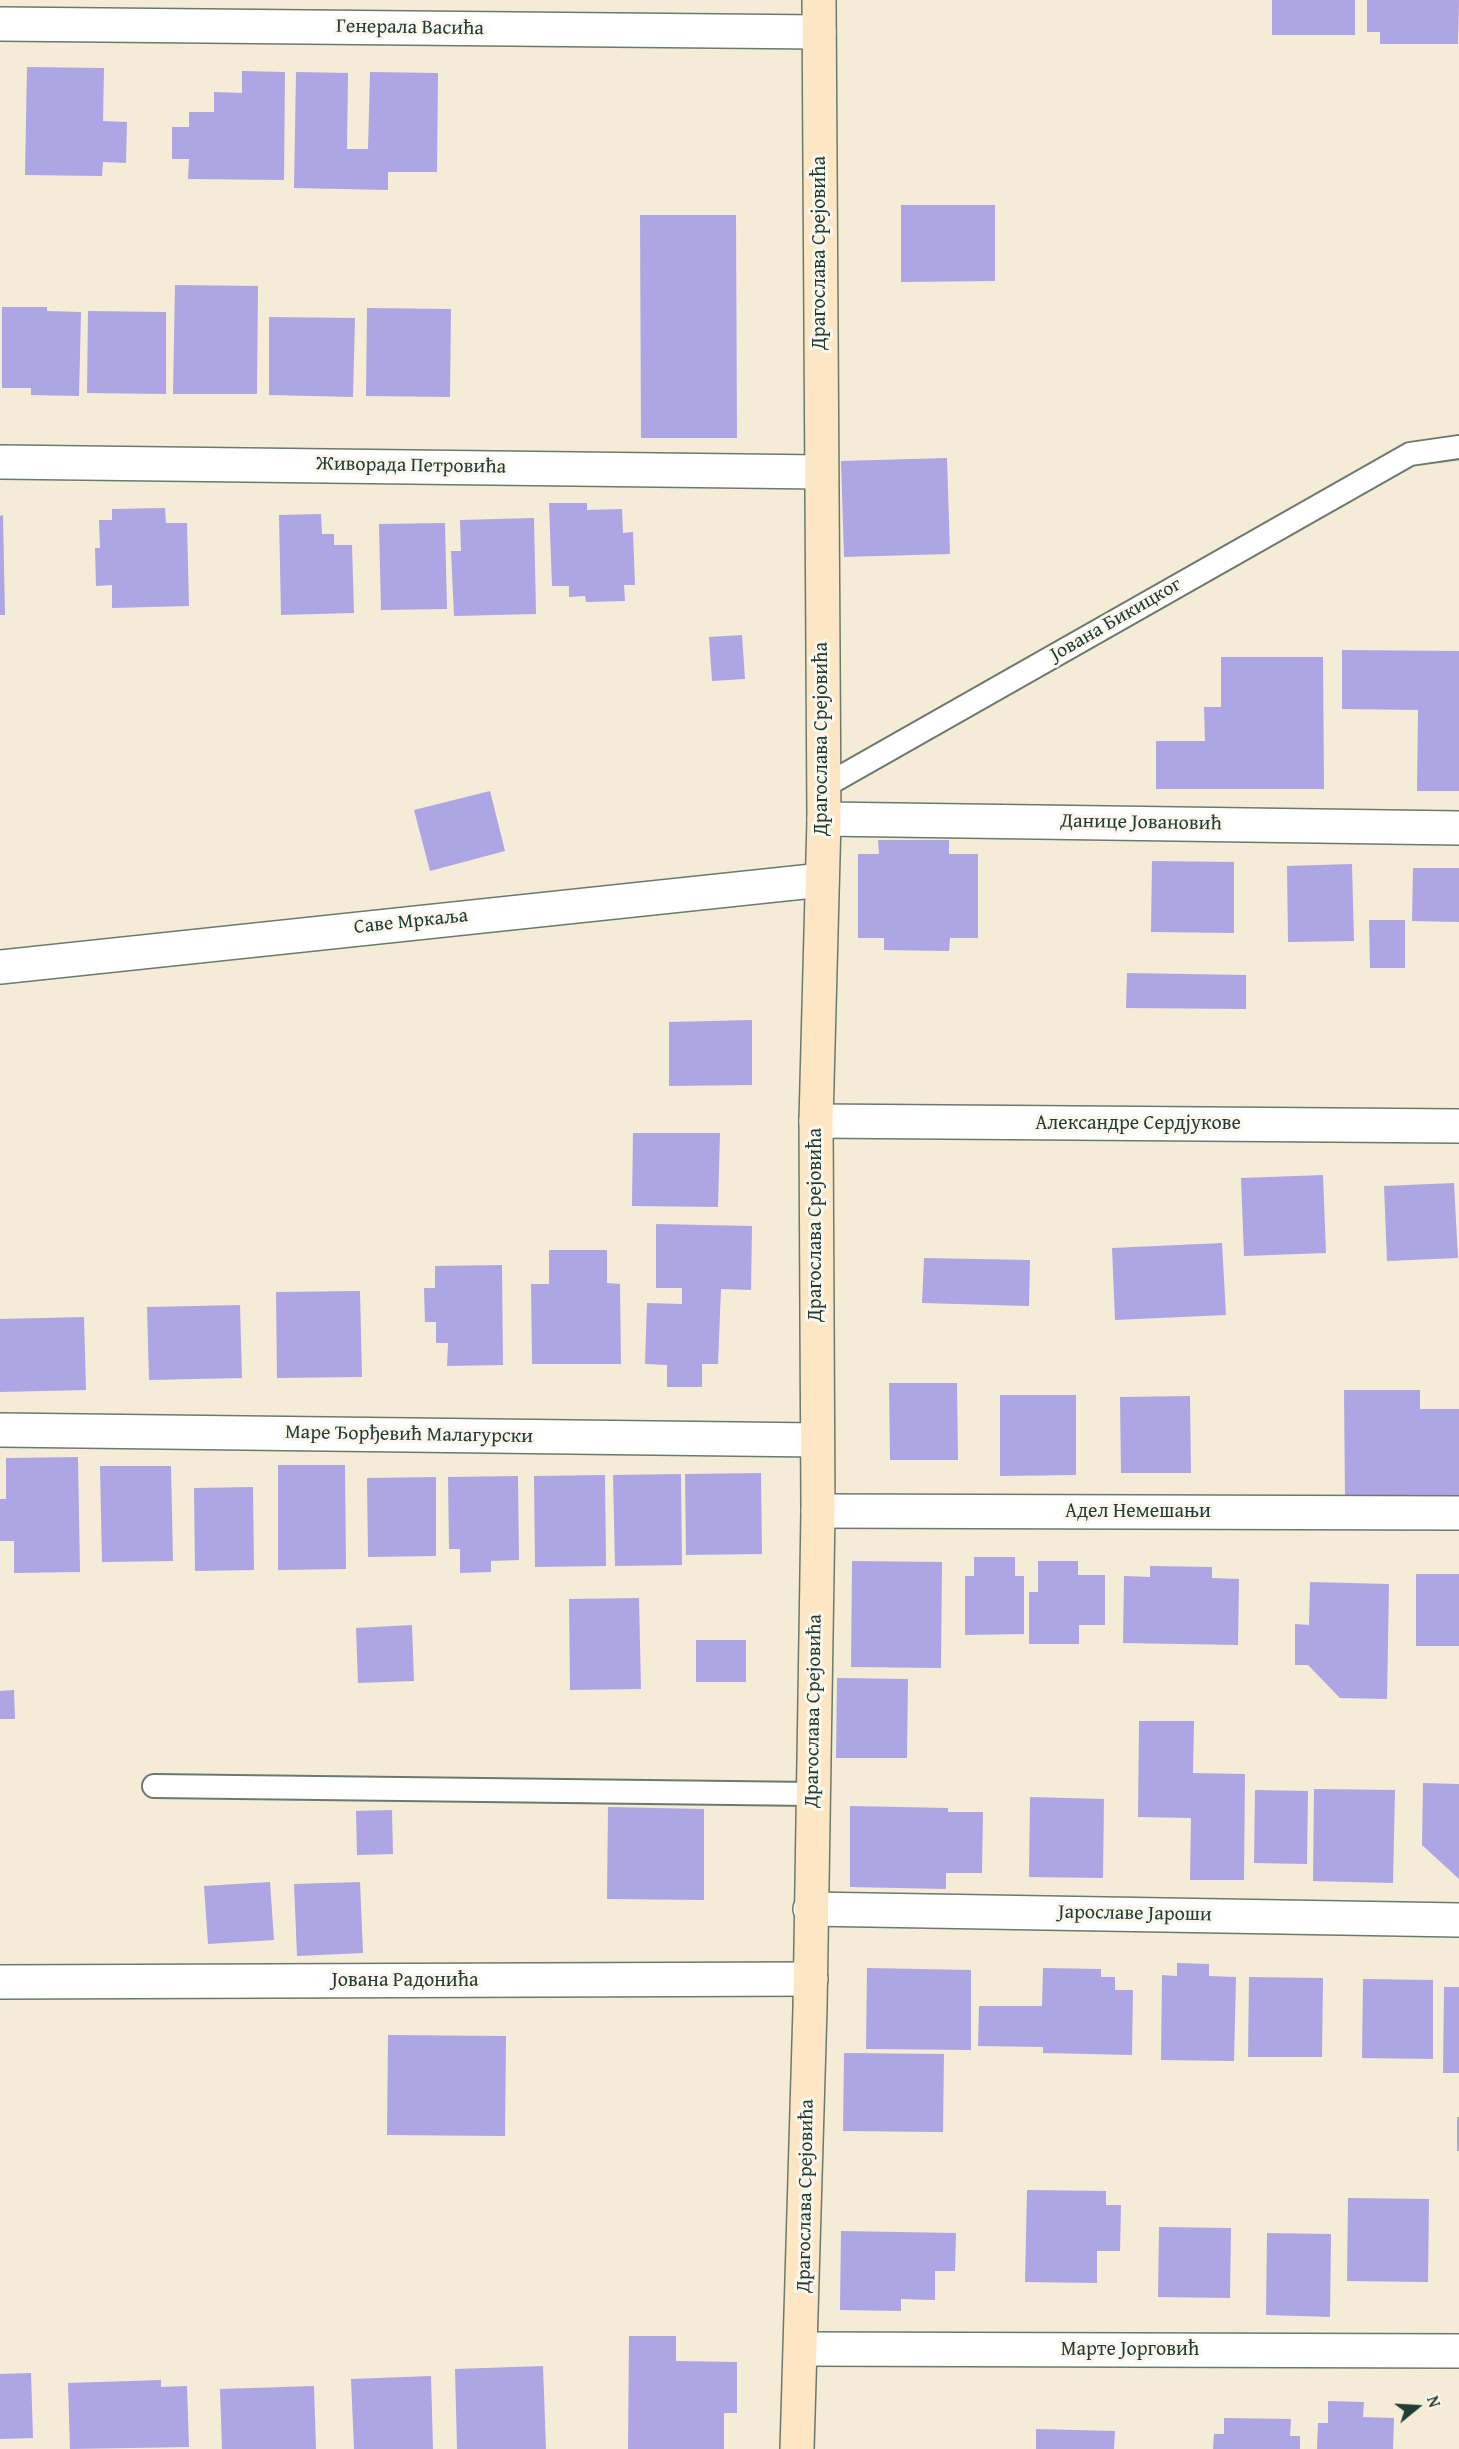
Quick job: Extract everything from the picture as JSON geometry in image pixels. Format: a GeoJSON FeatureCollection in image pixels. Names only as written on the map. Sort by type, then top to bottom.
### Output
{"type":"FeatureCollection","features":[{"type":"Feature","properties":{"kind":"street","name":"Генерала Васића"},"geometry":{"type":"LineString","coordinates":[[0,24],[819,16]]}},
{"type":"Feature","properties":{"kind":"street","name":"Драгослава Срејовића"},"geometry":{"type":"LineString","coordinates":[[797,2449],[802,2349],[811,1980],[810,1909],[818,1511],[816,1121],[823,803],[819,16]]}},
{"type":"Feature","properties":{"kind":"street","name":"Живорада Петровића"},"geometry":{"type":"LineString","coordinates":[[0,462],[821,472]]}},
{"type":"Feature","properties":{"kind":"street","name":"Данице Јовановић"},"geometry":{"type":"LineString","coordinates":[[823,803],[1459,828]]}},
{"type":"Feature","properties":{"kind":"street","name":"Саве Мркаља"},"geometry":{"type":"LineString","coordinates":[[0,967],[822,880]]}},
{"type":"Feature","properties":{"kind":"street","name":"Александре Сердјукове"},"geometry":{"type":"LineString","coordinates":[[816,1121],[1459,1126]]}},
{"type":"Feature","properties":{"kind":"street","name":"Маре Ђорђевић Малагурски"},"geometry":{"type":"LineString","coordinates":[[0,1430],[817,1440]]}},
{"type":"Feature","properties":{"kind":"street","name":"Адел Немешањи"},"geometry":{"type":"LineString","coordinates":[[818,1511],[1459,1513]]}},
{"type":"Feature","properties":{"kind":"street","name":"Јарославе Јароши"},"geometry":{"type":"LineString","coordinates":[[810,1909],[1459,1920]]}},
{"type":"Feature","properties":{"kind":"street","name":"Јована Радонића"},"geometry":{"type":"LineString","coordinates":[[0,1982],[811,1980]]}},
{"type":"Feature","properties":{"kind":"street","name":"Марте Јорговић"},"geometry":{"type":"LineString","coordinates":[[802,2349],[1459,2351]]}},
{"type":"Feature","properties":{"kind":"lane","name":"Јована Бикицког"},"geometry":{"type":"LineString","coordinates":[[823,803],[1410,454],[1459,447]]}},
{"type":"Feature","properties":{"kind":"lane"},"geometry":{"type":"LineString","coordinates":[[154,1786],[812,1794]]}},
{"type":"Feature","properties":{"kind":"building"},"geometry":{"type":"Polygon","coordinates":[[[1272,0],[1355,0],[1355,35],[1272,35],[1272,0]]]}},
{"type":"Feature","properties":{"kind":"building"},"geometry":{"type":"Polygon","coordinates":[[[1367,0],[1459,0],[1458,44],[1380,44],[1380,32],[1367,32],[1367,0]]]}},
{"type":"Feature","properties":{"kind":"building"},"geometry":{"type":"Polygon","coordinates":[[[27,67],[104,68],[103,121],[127,122],[126,163],[103,162],[102,176],[25,175],[27,67]]]}},
{"type":"Feature","properties":{"kind":"building"},"geometry":{"type":"Polygon","coordinates":[[[242,71],[285,72],[284,180],[188,179],[189,159],[172,159],[172,127],[189,127],[189,112],[214,112],[214,92],[242,93],[242,71]]]}},
{"type":"Feature","properties":{"kind":"building"},"geometry":{"type":"Polygon","coordinates":[[[296,72],[348,73],[347,149],[368,149],[370,72],[438,73],[437,172],[388,172],[388,190],[294,188],[296,72]]]}},
{"type":"Feature","properties":{"kind":"building"},"geometry":{"type":"Polygon","coordinates":[[[901,205],[995,205],[995,281],[901,282],[901,205]]]}},
{"type":"Feature","properties":{"kind":"building"},"geometry":{"type":"Polygon","coordinates":[[[640,215],[736,215],[737,438],[641,438],[640,215]]]}},
{"type":"Feature","properties":{"kind":"building"},"geometry":{"type":"Polygon","coordinates":[[[175,285],[258,286],[257,394],[173,394],[175,285]]]}},
{"type":"Feature","properties":{"kind":"building"},"geometry":{"type":"Polygon","coordinates":[[[2,307],[47,307],[47,311],[81,312],[79,396],[31,395],[31,388],[2,388],[2,307]]]}},
{"type":"Feature","properties":{"kind":"building"},"geometry":{"type":"Polygon","coordinates":[[[367,308],[451,309],[450,397],[366,396],[367,308]]]}},
{"type":"Feature","properties":{"kind":"building"},"geometry":{"type":"Polygon","coordinates":[[[88,311],[166,312],[166,394],[87,393],[88,311]]]}},
{"type":"Feature","properties":{"kind":"building"},"geometry":{"type":"Polygon","coordinates":[[[269,317],[355,318],[353,397],[269,395],[269,317]]]}},
{"type":"Feature","properties":{"kind":"building"},"geometry":{"type":"Polygon","coordinates":[[[947,458],[950,554],[844,557],[841,461],[947,458]]]}},
{"type":"Feature","properties":{"kind":"building"},"geometry":{"type":"Polygon","coordinates":[[[549,503],[587,503],[587,510],[622,509],[623,533],[633,532],[635,585],[624,585],[625,601],[586,602],[585,596],[569,597],[569,586],[552,586],[549,503]]]}},
{"type":"Feature","properties":{"kind":"building"},"geometry":{"type":"Polygon","coordinates":[[[165,508],[166,523],[187,523],[189,606],[112,608],[112,585],[96,586],[95,548],[100,548],[99,520],[112,520],[112,509],[165,508]]]}},
{"type":"Feature","properties":{"kind":"building"},"geometry":{"type":"Polygon","coordinates":[[[321,514],[322,534],[334,534],[334,545],[352,545],[354,613],[281,615],[279,515],[321,514]]]}},
{"type":"Feature","properties":{"kind":"building"},"geometry":{"type":"Polygon","coordinates":[[[3,515],[5,615],[0,615],[0,516],[3,515]]]}},
{"type":"Feature","properties":{"kind":"building"},"geometry":{"type":"Polygon","coordinates":[[[534,518],[536,614],[454,616],[451,551],[461,551],[460,520],[534,518]]]}},
{"type":"Feature","properties":{"kind":"building"},"geometry":{"type":"Polygon","coordinates":[[[445,523],[447,609],[381,610],[379,524],[445,523]]]}},
{"type":"Feature","properties":{"kind":"building"},"geometry":{"type":"Polygon","coordinates":[[[742,635],[745,679],[712,681],[709,637],[742,635]]]}},
{"type":"Feature","properties":{"kind":"building"},"geometry":{"type":"Polygon","coordinates":[[[1342,650],[1459,651],[1459,791],[1417,791],[1418,710],[1342,709],[1342,650]]]}},
{"type":"Feature","properties":{"kind":"building"},"geometry":{"type":"Polygon","coordinates":[[[1221,657],[1323,657],[1324,789],[1156,789],[1156,741],[1205,741],[1204,707],[1221,707],[1221,657]]]}},
{"type":"Feature","properties":{"kind":"building"},"geometry":{"type":"Polygon","coordinates":[[[490,791],[505,851],[430,871],[414,810],[490,791]]]}},
{"type":"Feature","properties":{"kind":"building"},"geometry":{"type":"Polygon","coordinates":[[[878,840],[949,840],[949,854],[978,854],[978,938],[950,938],[949,951],[884,950],[884,938],[858,938],[858,854],[879,854],[878,840]]]}},
{"type":"Feature","properties":{"kind":"building"},"geometry":{"type":"Polygon","coordinates":[[[1152,861],[1234,862],[1234,933],[1151,932],[1152,861]]]}},
{"type":"Feature","properties":{"kind":"building"},"geometry":{"type":"Polygon","coordinates":[[[1352,864],[1354,941],[1288,942],[1287,866],[1352,864]]]}},
{"type":"Feature","properties":{"kind":"building"},"geometry":{"type":"Polygon","coordinates":[[[1413,868],[1459,868],[1459,922],[1412,921],[1413,868]]]}},
{"type":"Feature","properties":{"kind":"building"},"geometry":{"type":"Polygon","coordinates":[[[1369,920],[1405,920],[1405,968],[1370,968],[1369,920]]]}},
{"type":"Feature","properties":{"kind":"building"},"geometry":{"type":"Polygon","coordinates":[[[1127,973],[1246,975],[1246,1009],[1126,1008],[1127,973]]]}},
{"type":"Feature","properties":{"kind":"building"},"geometry":{"type":"Polygon","coordinates":[[[752,1020],[752,1085],[669,1086],[669,1022],[752,1020]]]}},
{"type":"Feature","properties":{"kind":"building"},"geometry":{"type":"Polygon","coordinates":[[[633,1133],[720,1133],[718,1207],[632,1206],[633,1133]]]}},
{"type":"Feature","properties":{"kind":"building"},"geometry":{"type":"Polygon","coordinates":[[[1323,1175],[1326,1253],[1244,1256],[1241,1178],[1323,1175]]]}},
{"type":"Feature","properties":{"kind":"building"},"geometry":{"type":"Polygon","coordinates":[[[1454,1183],[1458,1258],[1387,1261],[1384,1186],[1454,1183]]]}},
{"type":"Feature","properties":{"kind":"building"},"geometry":{"type":"Polygon","coordinates":[[[656,1224],[752,1226],[751,1290],[721,1289],[718,1364],[702,1364],[702,1387],[667,1387],[667,1365],[645,1364],[647,1303],[682,1304],[682,1288],[656,1288],[656,1224]]]}},
{"type":"Feature","properties":{"kind":"building"},"geometry":{"type":"Polygon","coordinates":[[[1222,1243],[1226,1315],[1115,1320],[1112,1248],[1222,1243]]]}},
{"type":"Feature","properties":{"kind":"building"},"geometry":{"type":"Polygon","coordinates":[[[549,1250],[607,1250],[607,1283],[620,1284],[621,1364],[532,1364],[531,1284],[549,1284],[549,1250]]]}},
{"type":"Feature","properties":{"kind":"building"},"geometry":{"type":"Polygon","coordinates":[[[924,1258],[1030,1260],[1029,1306],[922,1303],[924,1258]]]}},
{"type":"Feature","properties":{"kind":"building"},"geometry":{"type":"Polygon","coordinates":[[[502,1265],[503,1365],[447,1366],[448,1343],[436,1343],[436,1322],[425,1322],[424,1288],[435,1288],[435,1266],[502,1265]]]}},
{"type":"Feature","properties":{"kind":"building"},"geometry":{"type":"Polygon","coordinates":[[[360,1291],[362,1377],[277,1378],[276,1292],[360,1291]]]}},
{"type":"Feature","properties":{"kind":"building"},"geometry":{"type":"Polygon","coordinates":[[[240,1305],[242,1378],[149,1380],[147,1307],[240,1305]]]}},
{"type":"Feature","properties":{"kind":"building"},"geometry":{"type":"Polygon","coordinates":[[[84,1317],[86,1390],[0,1392],[0,1319],[84,1317]]]}},
{"type":"Feature","properties":{"kind":"building"},"geometry":{"type":"Polygon","coordinates":[[[889,1383],[957,1383],[958,1460],[890,1460],[889,1383]]]}},
{"type":"Feature","properties":{"kind":"building"},"geometry":{"type":"Polygon","coordinates":[[[1344,1390],[1420,1390],[1420,1409],[1459,1409],[1459,1499],[1345,1499],[1344,1390]]]}},
{"type":"Feature","properties":{"kind":"building"},"geometry":{"type":"Polygon","coordinates":[[[1000,1395],[1076,1395],[1076,1475],[1000,1476],[1000,1395]]]}},
{"type":"Feature","properties":{"kind":"building"},"geometry":{"type":"Polygon","coordinates":[[[1190,1396],[1191,1473],[1121,1473],[1120,1397],[1190,1396]]]}},
{"type":"Feature","properties":{"kind":"building"},"geometry":{"type":"Polygon","coordinates":[[[78,1457],[80,1572],[14,1573],[14,1541],[0,1541],[0,1499],[6,1499],[6,1458],[78,1457]]]}},
{"type":"Feature","properties":{"kind":"building"},"geometry":{"type":"Polygon","coordinates":[[[278,1465],[345,1465],[346,1569],[278,1570],[278,1465]]]}},
{"type":"Feature","properties":{"kind":"building"},"geometry":{"type":"Polygon","coordinates":[[[100,1466],[171,1466],[173,1561],[102,1562],[100,1466]]]}},
{"type":"Feature","properties":{"kind":"building"},"geometry":{"type":"Polygon","coordinates":[[[761,1473],[762,1554],[686,1555],[685,1474],[761,1473]]]}},
{"type":"Feature","properties":{"kind":"building"},"geometry":{"type":"Polygon","coordinates":[[[681,1474],[682,1565],[615,1566],[613,1475],[681,1474]]]}},
{"type":"Feature","properties":{"kind":"building"},"geometry":{"type":"Polygon","coordinates":[[[605,1475],[606,1566],[535,1567],[534,1476],[605,1475]]]}},
{"type":"Feature","properties":{"kind":"building"},"geometry":{"type":"Polygon","coordinates":[[[518,1476],[519,1560],[491,1561],[491,1572],[460,1573],[460,1549],[449,1549],[448,1477],[518,1476]]]}},
{"type":"Feature","properties":{"kind":"building"},"geometry":{"type":"Polygon","coordinates":[[[436,1477],[436,1556],[368,1557],[367,1478],[436,1477]]]}},
{"type":"Feature","properties":{"kind":"building"},"geometry":{"type":"Polygon","coordinates":[[[253,1487],[254,1570],[195,1571],[194,1488],[253,1487]]]}},
{"type":"Feature","properties":{"kind":"building"},"geometry":{"type":"Polygon","coordinates":[[[974,1557],[1015,1557],[1015,1576],[1024,1576],[1024,1634],[965,1635],[965,1576],[974,1576],[974,1557]]]}},
{"type":"Feature","properties":{"kind":"building"},"geometry":{"type":"Polygon","coordinates":[[[852,1561],[942,1562],[941,1668],[851,1667],[852,1561]]]}},
{"type":"Feature","properties":{"kind":"building"},"geometry":{"type":"Polygon","coordinates":[[[1038,1561],[1078,1561],[1078,1575],[1105,1575],[1105,1625],[1079,1625],[1079,1644],[1029,1644],[1029,1592],[1038,1592],[1038,1561]]]}},
{"type":"Feature","properties":{"kind":"building"},"geometry":{"type":"Polygon","coordinates":[[[1150,1566],[1212,1567],[1212,1578],[1239,1579],[1238,1645],[1123,1643],[1124,1576],[1150,1577],[1150,1566]]]}},
{"type":"Feature","properties":{"kind":"building"},"geometry":{"type":"Polygon","coordinates":[[[1416,1574],[1459,1574],[1459,1646],[1416,1646],[1416,1574]]]}},
{"type":"Feature","properties":{"kind":"building"},"geometry":{"type":"Polygon","coordinates":[[[1310,1582],[1389,1584],[1387,1699],[1340,1698],[1308,1665],[1295,1665],[1295,1624],[1309,1625],[1310,1582]]]}},
{"type":"Feature","properties":{"kind":"building"},"geometry":{"type":"Polygon","coordinates":[[[639,1598],[641,1689],[570,1690],[569,1599],[639,1598]]]}},
{"type":"Feature","properties":{"kind":"building"},"geometry":{"type":"Polygon","coordinates":[[[412,1625],[414,1681],[358,1683],[356,1628],[412,1625]]]}},
{"type":"Feature","properties":{"kind":"building"},"geometry":{"type":"Polygon","coordinates":[[[696,1640],[746,1640],[746,1682],[696,1682],[696,1640]]]}},
{"type":"Feature","properties":{"kind":"building"},"geometry":{"type":"Polygon","coordinates":[[[837,1678],[908,1679],[907,1758],[836,1758],[837,1678]]]}},
{"type":"Feature","properties":{"kind":"building"},"geometry":{"type":"Polygon","coordinates":[[[14,1690],[15,1719],[0,1719],[0,1691],[14,1690]]]}},
{"type":"Feature","properties":{"kind":"building"},"geometry":{"type":"Polygon","coordinates":[[[1139,1721],[1194,1721],[1193,1773],[1245,1774],[1244,1880],[1190,1880],[1191,1818],[1138,1817],[1139,1721]]]}},
{"type":"Feature","properties":{"kind":"building"},"geometry":{"type":"Polygon","coordinates":[[[1423,1783],[1459,1784],[1459,1879],[1422,1845],[1423,1783]]]}},
{"type":"Feature","properties":{"kind":"building"},"geometry":{"type":"Polygon","coordinates":[[[1314,1789],[1395,1790],[1393,1883],[1313,1881],[1314,1789]]]}},
{"type":"Feature","properties":{"kind":"building"},"geometry":{"type":"Polygon","coordinates":[[[1255,1790],[1308,1791],[1307,1864],[1254,1863],[1255,1790]]]}},
{"type":"Feature","properties":{"kind":"building"},"geometry":{"type":"Polygon","coordinates":[[[1030,1797],[1104,1799],[1103,1878],[1029,1877],[1030,1797]]]}},
{"type":"Feature","properties":{"kind":"building"},"geometry":{"type":"Polygon","coordinates":[[[850,1806],[948,1808],[948,1812],[983,1812],[982,1873],[946,1873],[946,1889],[850,1887],[850,1806]]]}},
{"type":"Feature","properties":{"kind":"building"},"geometry":{"type":"Polygon","coordinates":[[[608,1807],[704,1809],[704,1900],[607,1899],[608,1807]]]}},
{"type":"Feature","properties":{"kind":"building"},"geometry":{"type":"Polygon","coordinates":[[[392,1810],[393,1854],[357,1855],[356,1811],[392,1810]]]}},
{"type":"Feature","properties":{"kind":"building"},"geometry":{"type":"Polygon","coordinates":[[[270,1882],[274,1940],[208,1944],[204,1886],[270,1882]]]}},
{"type":"Feature","properties":{"kind":"building"},"geometry":{"type":"Polygon","coordinates":[[[360,1882],[363,1953],[297,1956],[294,1884],[360,1882]]]}},
{"type":"Feature","properties":{"kind":"building"},"geometry":{"type":"Polygon","coordinates":[[[1177,1963],[1209,1964],[1209,1976],[1236,1977],[1234,2061],[1161,2060],[1162,1975],[1177,1976],[1177,1963]]]}},
{"type":"Feature","properties":{"kind":"building"},"geometry":{"type":"Polygon","coordinates":[[[867,1968],[971,1970],[971,2050],[866,2049],[867,1968]]]}},
{"type":"Feature","properties":{"kind":"building"},"geometry":{"type":"Polygon","coordinates":[[[1043,1968],[1101,1969],[1101,1977],[1115,1977],[1115,1990],[1133,1990],[1132,2055],[1043,2053],[1043,2047],[978,2046],[979,2006],[1042,2006],[1043,1968]]]}},
{"type":"Feature","properties":{"kind":"building"},"geometry":{"type":"Polygon","coordinates":[[[1249,1977],[1323,1978],[1322,2057],[1248,2057],[1249,1977]]]}},
{"type":"Feature","properties":{"kind":"building"},"geometry":{"type":"Polygon","coordinates":[[[1363,1979],[1433,1980],[1433,2059],[1362,2058],[1363,1979]]]}},
{"type":"Feature","properties":{"kind":"building"},"geometry":{"type":"Polygon","coordinates":[[[1444,1987],[1459,1987],[1459,2073],[1443,2073],[1444,1987]]]}},
{"type":"Feature","properties":{"kind":"building"},"geometry":{"type":"Polygon","coordinates":[[[388,2035],[506,2036],[505,2136],[387,2135],[388,2035]]]}},
{"type":"Feature","properties":{"kind":"building"},"geometry":{"type":"Polygon","coordinates":[[[844,2053],[944,2054],[943,2132],[843,2131],[844,2053]]]}},
{"type":"Feature","properties":{"kind":"building"},"geometry":{"type":"Polygon","coordinates":[[[1457,2117],[1459,2117],[1459,2151],[1457,2151],[1457,2117]]]}},
{"type":"Feature","properties":{"kind":"building"},"geometry":{"type":"Polygon","coordinates":[[[1027,2190],[1106,2191],[1106,2205],[1121,2205],[1120,2251],[1097,2251],[1097,2283],[1025,2282],[1027,2190]]]}},
{"type":"Feature","properties":{"kind":"building"},"geometry":{"type":"Polygon","coordinates":[[[1348,2198],[1429,2199],[1428,2282],[1347,2281],[1348,2198]]]}},
{"type":"Feature","properties":{"kind":"building"},"geometry":{"type":"Polygon","coordinates":[[[1159,2227],[1231,2228],[1230,2298],[1158,2297],[1159,2227]]]}},
{"type":"Feature","properties":{"kind":"building"},"geometry":{"type":"Polygon","coordinates":[[[841,2231],[956,2233],[955,2271],[935,2271],[935,2300],[901,2299],[901,2311],[840,2310],[841,2231]]]}},
{"type":"Feature","properties":{"kind":"building"},"geometry":{"type":"Polygon","coordinates":[[[1267,2233],[1331,2234],[1330,2317],[1266,2315],[1267,2233]]]}},
{"type":"Feature","properties":{"kind":"building"},"geometry":{"type":"Polygon","coordinates":[[[629,2336],[676,2336],[676,2361],[737,2362],[737,2413],[724,2413],[724,2449],[628,2449],[629,2336]]]}},
{"type":"Feature","properties":{"kind":"building"},"geometry":{"type":"Polygon","coordinates":[[[543,2366],[546,2449],[457,2449],[455,2369],[543,2366]]]}},
{"type":"Feature","properties":{"kind":"building"},"geometry":{"type":"Polygon","coordinates":[[[31,2373],[33,2438],[0,2439],[0,2374],[31,2373]]]}},
{"type":"Feature","properties":{"kind":"building"},"geometry":{"type":"Polygon","coordinates":[[[431,2376],[433,2449],[354,2449],[351,2379],[431,2376]]]}},
{"type":"Feature","properties":{"kind":"building"},"geometry":{"type":"Polygon","coordinates":[[[161,2380],[161,2387],[187,2386],[189,2447],[70,2449],[68,2383],[161,2380]]]}},
{"type":"Feature","properties":{"kind":"building"},"geometry":{"type":"Polygon","coordinates":[[[314,2386],[316,2449],[222,2449],[220,2389],[314,2386]]]}},
{"type":"Feature","properties":{"kind":"building"},"geometry":{"type":"Polygon","coordinates":[[[1328,2401],[1364,2402],[1363,2417],[1394,2418],[1393,2449],[1317,2449],[1318,2423],[1328,2423],[1328,2401]]]}},
{"type":"Feature","properties":{"kind":"building"},"geometry":{"type":"Polygon","coordinates":[[[1224,2418],[1291,2419],[1290,2436],[1300,2436],[1300,2449],[1213,2449],[1214,2434],[1224,2434],[1224,2418]]]}},
{"type":"Feature","properties":{"kind":"building"},"geometry":{"type":"Polygon","coordinates":[[[1036,2429],[1115,2431],[1114,2449],[1036,2449],[1036,2429]]]}}]}
